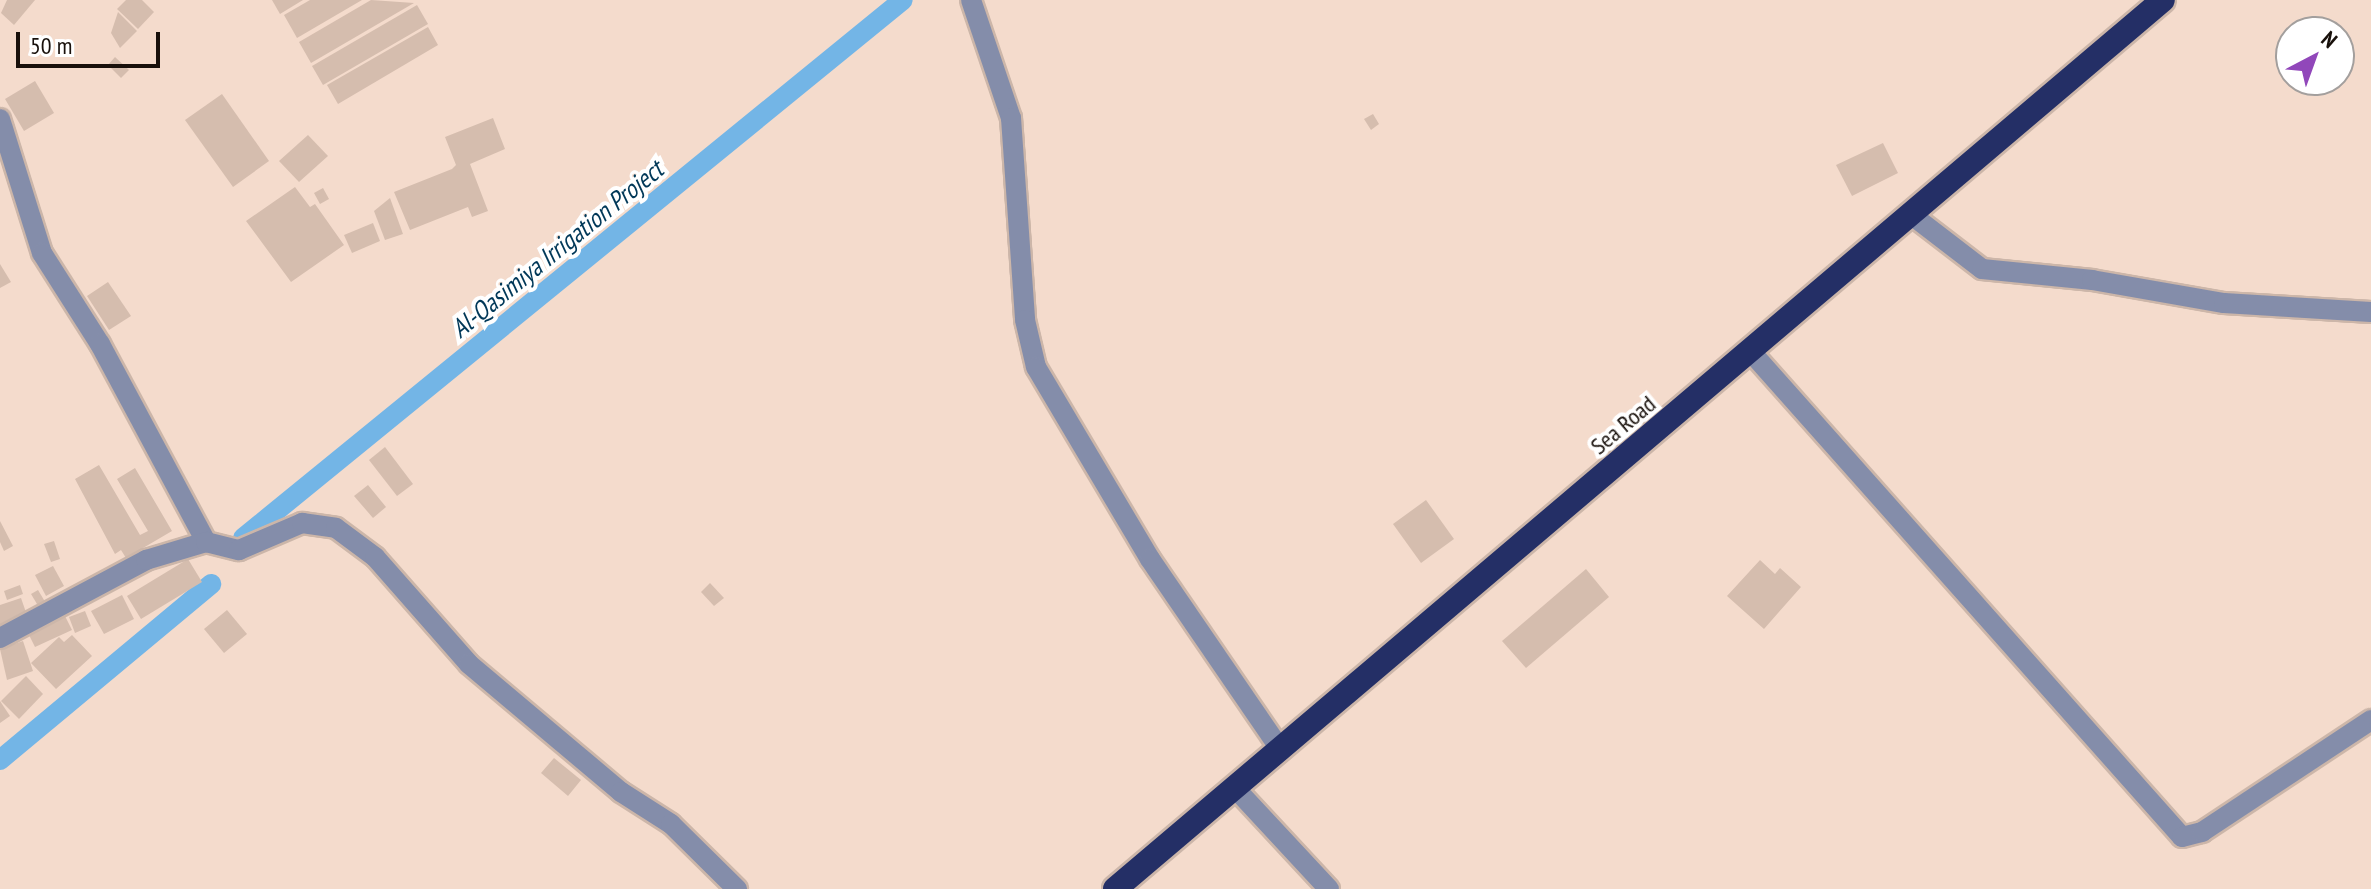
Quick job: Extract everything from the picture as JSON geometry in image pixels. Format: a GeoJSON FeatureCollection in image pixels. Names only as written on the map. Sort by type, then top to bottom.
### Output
{"type":"FeatureCollection","features":[{"type":"Feature","properties":{"kind":"highway","name":"Sea Road"},"geometry":{"type":"LineString","coordinates":[[1115,889],[1752,353],[2163,0]]}},
{"type":"Feature","properties":{"kind":"street"},"geometry":{"type":"LineString","coordinates":[[971,0],[1011,118],[1025,320],[1036,367],[1150,559],[1281,750]]}},
{"type":"Feature","properties":{"kind":"street"},"geometry":{"type":"LineString","coordinates":[[0,119],[42,253],[106,356],[206,542]]}},
{"type":"Feature","properties":{"kind":"street"},"geometry":{"type":"LineString","coordinates":[[1913,216],[1982,269],[2092,280],[2224,303],[2371,312]]}},
{"type":"Feature","properties":{"kind":"street"},"geometry":{"type":"LineString","coordinates":[[1752,353],[2182,837],[2214,825],[2371,720]]}},
{"type":"Feature","properties":{"kind":"street"},"geometry":{"type":"LineString","coordinates":[[0,638],[146,560],[206,542],[239,550],[302,523],[321,523],[352,537],[469,664],[621,792],[671,824],[737,889]]}},
{"type":"Feature","properties":{"kind":"street"},"geometry":{"type":"LineString","coordinates":[[1235,788],[1329,889]]}},
{"type":"Feature","properties":{"kind":"building"},"geometry":{"type":"Polygon","coordinates":[[[7,0],[35,0],[14,25],[1,13],[7,0]]]}},
{"type":"Feature","properties":{"kind":"building"},"geometry":{"type":"Polygon","coordinates":[[[126,0],[142,0],[154,12],[138,29],[117,9],[126,0]]]}},
{"type":"Feature","properties":{"kind":"building"},"geometry":{"type":"Polygon","coordinates":[[[272,0],[303,0],[280,14],[272,0]]]}},
{"type":"Feature","properties":{"kind":"building"},"geometry":{"type":"Polygon","coordinates":[[[310,0],[362,0],[297,38],[284,15],[310,0]]]}},
{"type":"Feature","properties":{"kind":"building"},"geometry":{"type":"Polygon","coordinates":[[[371,0],[414,3],[311,63],[299,42],[371,0]]]}},
{"type":"Feature","properties":{"kind":"building"},"geometry":{"type":"Polygon","coordinates":[[[417,5],[428,24],[323,85],[312,66],[417,5]]]}},
{"type":"Feature","properties":{"kind":"building"},"geometry":{"type":"Polygon","coordinates":[[[118,12],[137,31],[120,48],[111,33],[118,12]]]}},
{"type":"Feature","properties":{"kind":"building"},"geometry":{"type":"Polygon","coordinates":[[[428,27],[438,45],[338,104],[327,85],[428,27]]]}},
{"type":"Feature","properties":{"kind":"building"},"geometry":{"type":"Polygon","coordinates":[[[115,57],[129,70],[121,78],[108,65],[115,57]]]}},
{"type":"Feature","properties":{"kind":"building"},"geometry":{"type":"Polygon","coordinates":[[[35,81],[54,113],[24,131],[5,99],[35,81]]]}},
{"type":"Feature","properties":{"kind":"building"},"geometry":{"type":"Polygon","coordinates":[[[222,94],[269,161],[233,187],[185,120],[222,94]]]}},
{"type":"Feature","properties":{"kind":"building"},"geometry":{"type":"Polygon","coordinates":[[[1373,114],[1379,124],[1371,130],[1364,119],[1373,114]]]}},
{"type":"Feature","properties":{"kind":"building"},"geometry":{"type":"Polygon","coordinates":[[[493,118],[505,149],[470,164],[488,211],[472,217],[468,207],[410,230],[394,192],[452,169],[456,165],[445,137],[493,118]]]}},
{"type":"Feature","properties":{"kind":"building"},"geometry":{"type":"Polygon","coordinates":[[[308,135],[328,156],[299,182],[279,161],[308,135]]]}},
{"type":"Feature","properties":{"kind":"building"},"geometry":{"type":"Polygon","coordinates":[[[1883,143],[1898,173],[1852,196],[1836,165],[1883,143]]]}},
{"type":"Feature","properties":{"kind":"building"},"geometry":{"type":"Polygon","coordinates":[[[295,187],[310,207],[315,204],[344,245],[291,282],[246,221],[295,187]]]}},
{"type":"Feature","properties":{"kind":"building"},"geometry":{"type":"Polygon","coordinates":[[[323,188],[329,199],[320,204],[314,193],[323,188]]]}},
{"type":"Feature","properties":{"kind":"building"},"geometry":{"type":"Polygon","coordinates":[[[390,198],[403,234],[385,240],[374,211],[390,198]]]}},
{"type":"Feature","properties":{"kind":"building"},"geometry":{"type":"Polygon","coordinates":[[[373,223],[380,241],[352,253],[344,235],[373,223]]]}},
{"type":"Feature","properties":{"kind":"building"},"geometry":{"type":"Polygon","coordinates":[[[0,264],[11,282],[0,288],[0,264]]]}},
{"type":"Feature","properties":{"kind":"building"},"geometry":{"type":"Polygon","coordinates":[[[108,282],[131,316],[109,330],[87,296],[108,282]]]}},
{"type":"Feature","properties":{"kind":"building"},"geometry":{"type":"Polygon","coordinates":[[[385,447],[413,484],[397,496],[369,460],[385,447]]]}},
{"type":"Feature","properties":{"kind":"building"},"geometry":{"type":"Polygon","coordinates":[[[99,465],[140,535],[148,531],[117,479],[135,468],[172,531],[126,558],[121,550],[115,554],[75,479],[99,465]]]}},
{"type":"Feature","properties":{"kind":"building"},"geometry":{"type":"Polygon","coordinates":[[[368,485],[386,507],[373,518],[354,496],[368,485]]]}},
{"type":"Feature","properties":{"kind":"building"},"geometry":{"type":"Polygon","coordinates":[[[1426,500],[1454,539],[1421,563],[1393,524],[1426,500]]]}},
{"type":"Feature","properties":{"kind":"building"},"geometry":{"type":"Polygon","coordinates":[[[0,521],[13,546],[4,551],[0,542],[0,521]]]}},
{"type":"Feature","properties":{"kind":"building"},"geometry":{"type":"Polygon","coordinates":[[[54,541],[60,559],[51,562],[44,544],[54,541]]]}},
{"type":"Feature","properties":{"kind":"building"},"geometry":{"type":"Polygon","coordinates":[[[188,559],[202,582],[141,619],[127,596],[188,559]]]}},
{"type":"Feature","properties":{"kind":"building"},"geometry":{"type":"Polygon","coordinates":[[[1760,560],[1775,574],[1780,568],[1801,587],[1764,629],[1727,596],[1760,560]]]}},
{"type":"Feature","properties":{"kind":"building"},"geometry":{"type":"Polygon","coordinates":[[[53,566],[64,586],[46,596],[35,575],[53,566]]]}},
{"type":"Feature","properties":{"kind":"building"},"geometry":{"type":"Polygon","coordinates":[[[1586,569],[1609,597],[1526,668],[1502,641],[1586,569]]]}},
{"type":"Feature","properties":{"kind":"building"},"geometry":{"type":"Polygon","coordinates":[[[710,583],[724,598],[714,606],[701,592],[710,583]]]}},
{"type":"Feature","properties":{"kind":"building"},"geometry":{"type":"Polygon","coordinates":[[[20,585],[23,594],[7,600],[4,591],[20,585]]]}},
{"type":"Feature","properties":{"kind":"building"},"geometry":{"type":"Polygon","coordinates":[[[38,590],[47,605],[40,609],[31,594],[38,590]]]}},
{"type":"Feature","properties":{"kind":"building"},"geometry":{"type":"Polygon","coordinates":[[[122,595],[134,619],[104,634],[91,611],[122,595]]]}},
{"type":"Feature","properties":{"kind":"building"},"geometry":{"type":"Polygon","coordinates":[[[21,598],[29,621],[0,631],[0,605],[21,598]]]}},
{"type":"Feature","properties":{"kind":"building"},"geometry":{"type":"Polygon","coordinates":[[[227,610],[247,634],[224,653],[204,629],[227,610]]]}},
{"type":"Feature","properties":{"kind":"building"},"geometry":{"type":"Polygon","coordinates":[[[85,611],[91,626],[75,633],[69,617],[85,611]]]}},
{"type":"Feature","properties":{"kind":"building"},"geometry":{"type":"Polygon","coordinates":[[[65,616],[72,630],[35,647],[28,633],[65,616]]]}},
{"type":"Feature","properties":{"kind":"building"},"geometry":{"type":"Polygon","coordinates":[[[72,635],[92,656],[56,689],[31,663],[59,637],[64,642],[72,635]]]}},
{"type":"Feature","properties":{"kind":"building"},"geometry":{"type":"Polygon","coordinates":[[[23,641],[33,671],[7,680],[0,649],[23,641]]]}},
{"type":"Feature","properties":{"kind":"building"},"geometry":{"type":"Polygon","coordinates":[[[26,676],[43,694],[19,719],[1,701],[26,676]]]}},
{"type":"Feature","properties":{"kind":"building"},"geometry":{"type":"Polygon","coordinates":[[[0,701],[10,716],[0,723],[0,701]]]}},
{"type":"Feature","properties":{"kind":"building"},"geometry":{"type":"Polygon","coordinates":[[[554,758],[581,780],[568,796],[541,773],[554,758]]]}},
{"type":"Feature","properties":{"kind":"waterway","name":"Al-Qasimiya Irrigation Project"},"geometry":{"type":"LineString","coordinates":[[243,538],[903,0]]}},
{"type":"Feature","properties":{"kind":"waterway","name":"Al-Qasimiya Irrigation Project"},"geometry":{"type":"LineString","coordinates":[[0,760],[211,584]]}}]}
